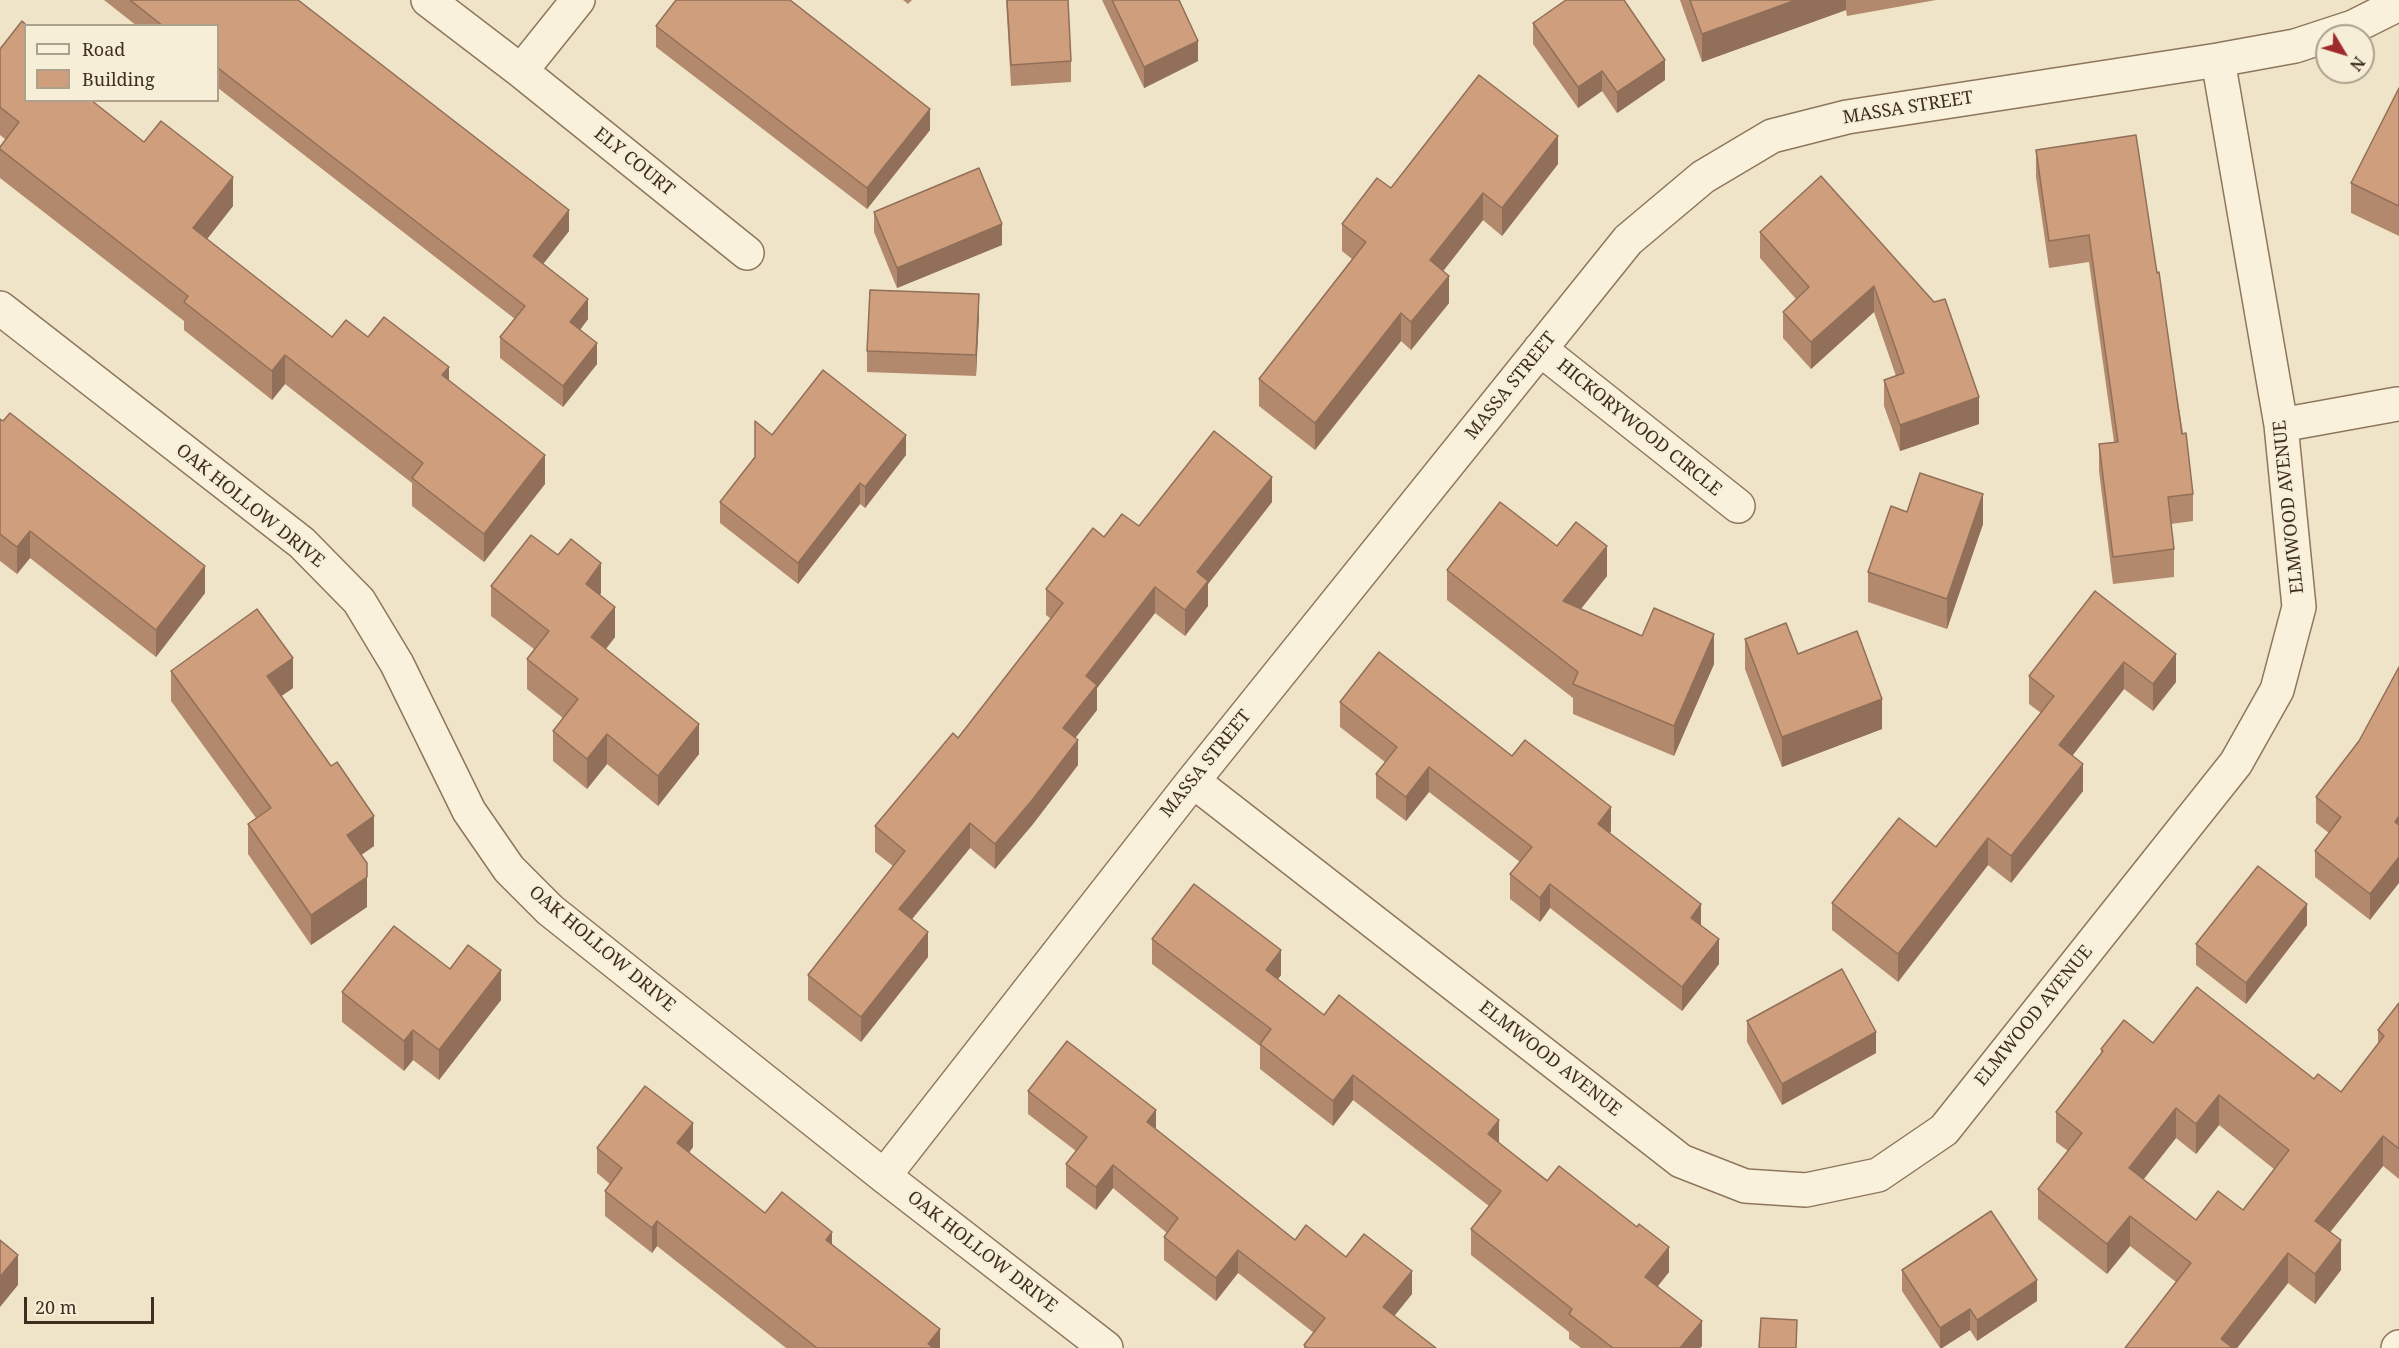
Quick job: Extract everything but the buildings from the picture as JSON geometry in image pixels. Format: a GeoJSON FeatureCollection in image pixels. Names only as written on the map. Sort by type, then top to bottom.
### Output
{"type":"FeatureCollection","features":[{"type":"Feature","properties":{"kind":"street","name":"ELY COURT"},"geometry":{"type":"LineString","coordinates":[[428,0],[521,71],[747,253]]}},
{"type":"Feature","properties":{"kind":"street"},"geometry":{"type":"LineString","coordinates":[[521,71],[578,0]]}},
{"type":"Feature","properties":{"kind":"street","name":"MASSA STREET"},"geometry":{"type":"LineString","coordinates":[[884,1176],[1193,781],[1628,240],[1703,177],[1772,136],[1847,117],[2295,46],[2353,27],[2399,4]]}},
{"type":"Feature","properties":{"kind":"street","name":"ELMWOOD AVENUE"},"geometry":{"type":"LineString","coordinates":[[1193,781],[1682,1161],[1745,1186],[1806,1190],[1878,1174],[1944,1130],[2236,763],[2277,690],[2299,607],[2281,425],[2218,60]]}},
{"type":"Feature","properties":{"kind":"street","name":"OAK HOLLOW DRIVE"},"geometry":{"type":"LineString","coordinates":[[0,308],[302,543],[359,600],[397,664],[469,811],[509,869],[550,910],[884,1176],[1106,1348]]}},
{"type":"Feature","properties":{"kind":"street","name":"HICKORYWOOD CIRCLE"},"geometry":{"type":"LineString","coordinates":[[1540,349],[1738,506]]}},
{"type":"Feature","properties":{"kind":"street"},"geometry":{"type":"LineString","coordinates":[[2281,425],[2397,404]]}}]}
